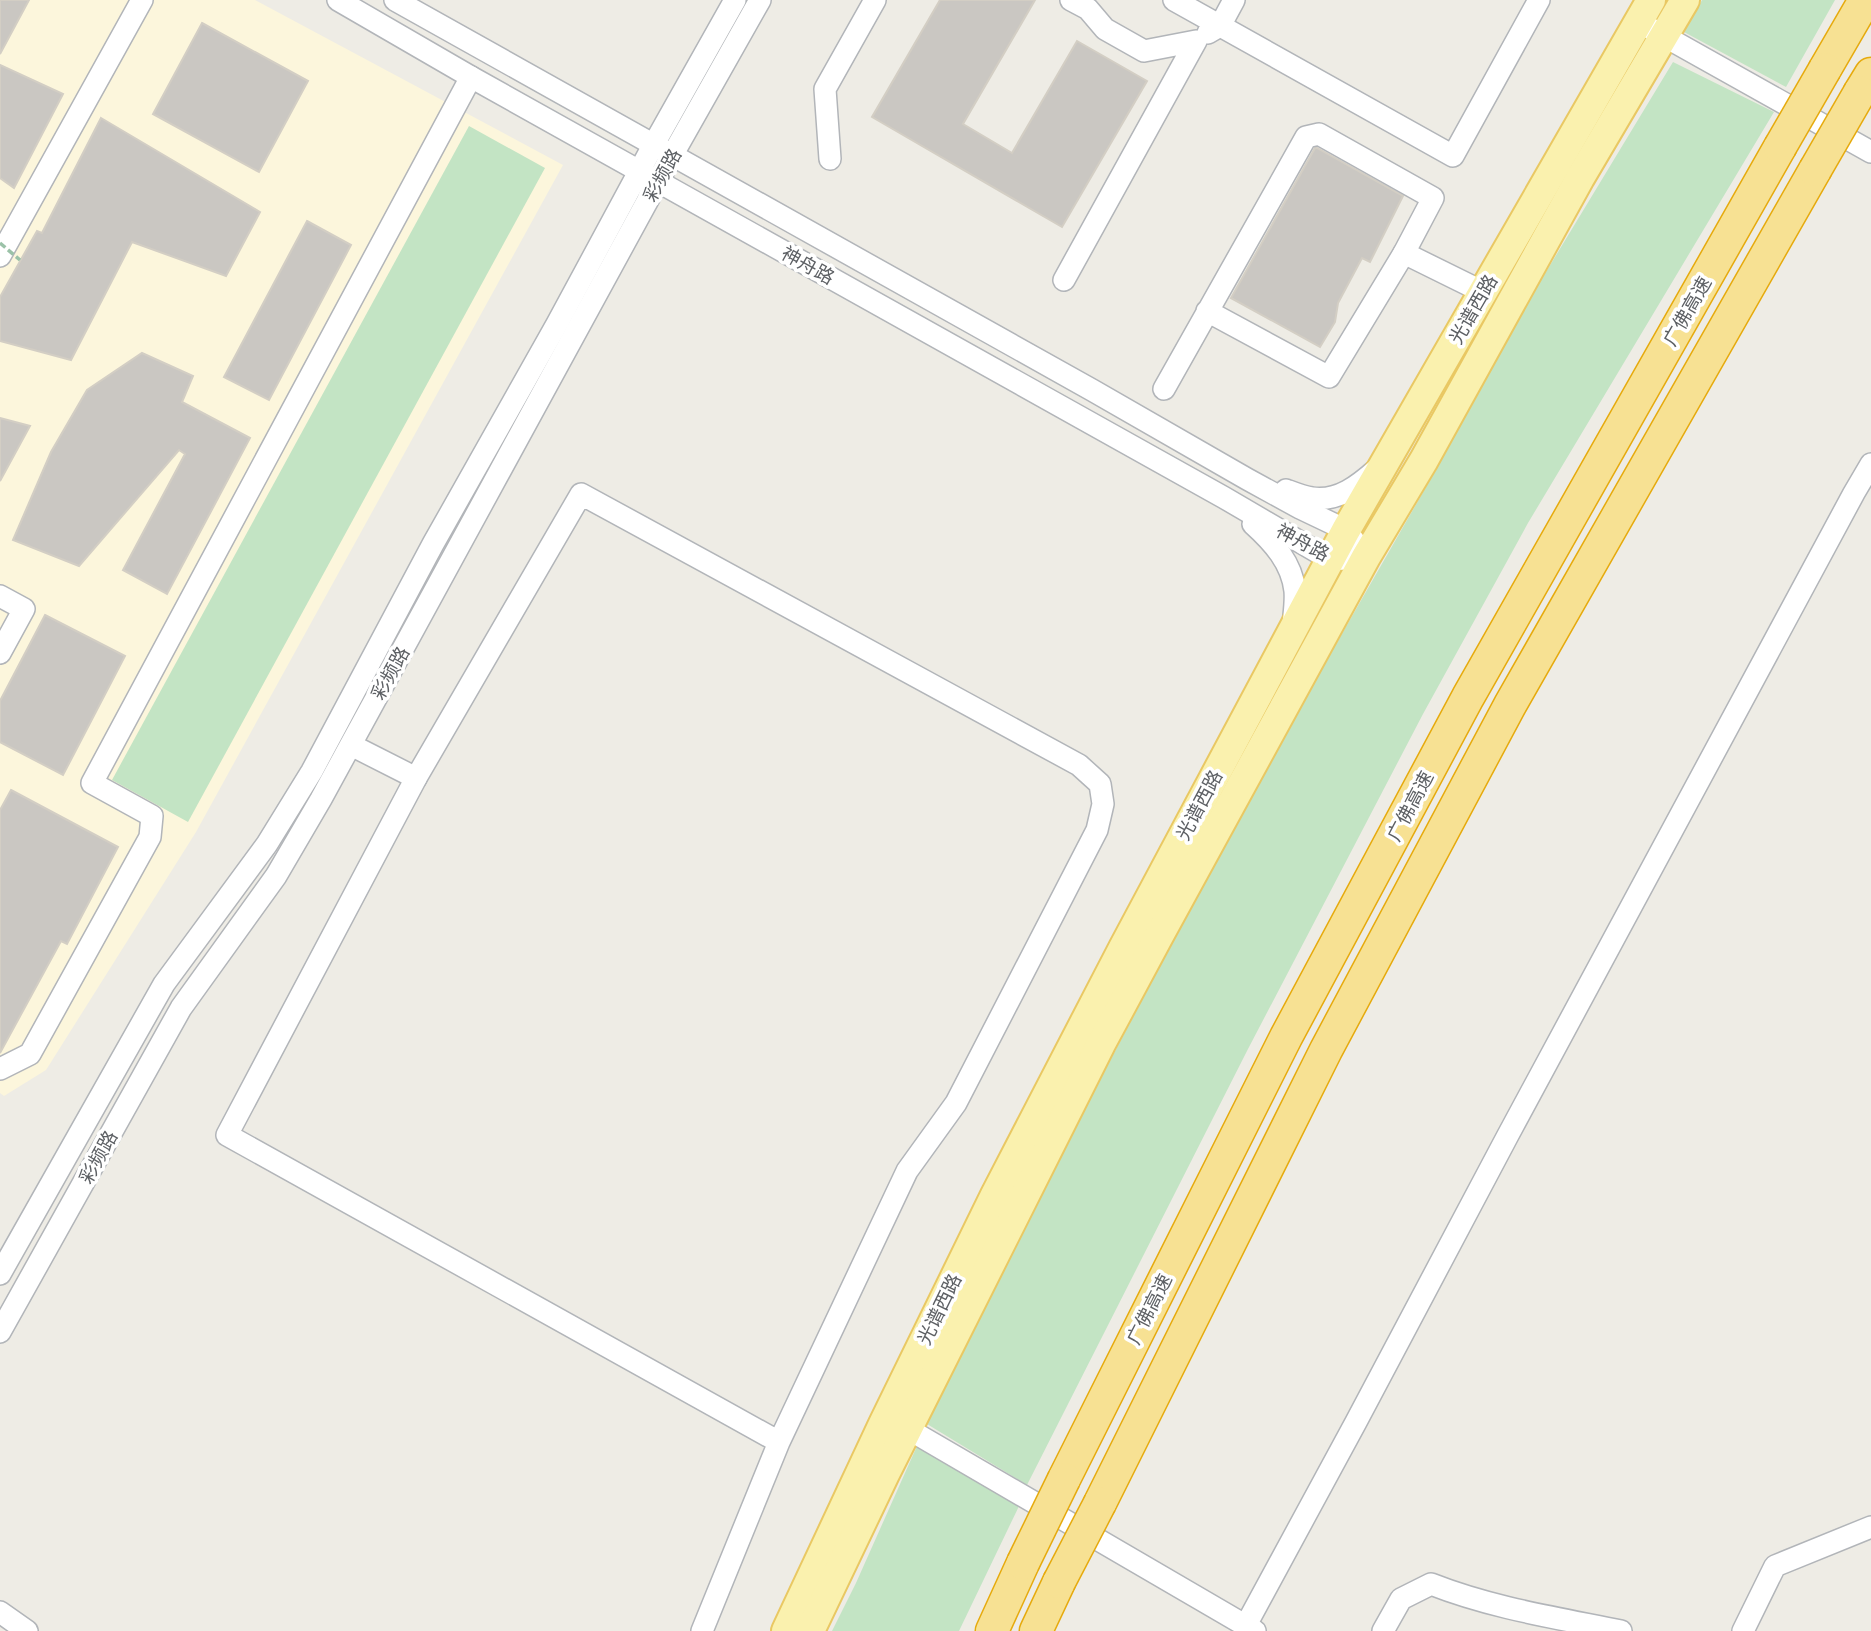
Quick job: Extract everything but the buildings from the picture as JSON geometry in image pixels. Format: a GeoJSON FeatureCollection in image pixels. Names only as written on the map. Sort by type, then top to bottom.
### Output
{"type":"FeatureCollection","features":[{"type":"Feature","properties":{"kind":"highway","name":"广佛高速"},"geometry":{"type":"LineString","coordinates":[[992,1631],[1064,1479],[1286,1037],[1455,721],[1865,0]]}},
{"type":"Feature","properties":{"kind":"highway"},"geometry":{"type":"LineString","coordinates":[[1036,1631],[1326,1050],[1510,705],[1866,83]]}},
{"type":"Feature","properties":{"kind":"main road","name":"光谱西路"},"geometry":{"type":"LineString","coordinates":[[810,1631],[1101,1044],[1366,557],[1424,460],[1580,178],[1685,0]]}},
{"type":"Feature","properties":{"kind":"main road","name":"光谱西路"},"geometry":{"type":"LineString","coordinates":[[786,1631],[995,1195],[1123,947],[1346,530],[1645,11]]}},
{"type":"Feature","properties":{"kind":"street"},"geometry":{"type":"LineString","coordinates":[[10,258],[142,0]]}},
{"type":"Feature","properties":{"kind":"street","name":"神舟路"},"geometry":{"type":"LineString","coordinates":[[338,0],[1331,560],[1366,557]]}},
{"type":"Feature","properties":{"kind":"street","name":"神舟路"},"geometry":{"type":"LineString","coordinates":[[395,0],[1247,479],[1346,530],[1366,557]]}},
{"type":"Feature","properties":{"kind":"street","name":"彩频路"},"geometry":{"type":"LineString","coordinates":[[0,1332],[181,1008],[275,876],[351,745],[663,149],[735,0]]}},
{"type":"Feature","properties":{"kind":"street","name":"彩频路"},"geometry":{"type":"LineString","coordinates":[[663,149],[760,0]]}},
{"type":"Feature","properties":{"kind":"street"},"geometry":{"type":"LineString","coordinates":[[830,159],[825,89],[875,0]]}},
{"type":"Feature","properties":{"kind":"street"},"geometry":{"type":"LineString","coordinates":[[1071,0],[1088,9],[1105,29],[1144,51],[1196,41],[1220,26],[1234,0]]}},
{"type":"Feature","properties":{"kind":"street"},"geometry":{"type":"LineString","coordinates":[[1174,0],[1453,156],[1539,0]]}},
{"type":"Feature","properties":{"kind":"street"},"geometry":{"type":"LineString","coordinates":[[1645,11],[1664,36],[1871,152]]}},
{"type":"Feature","properties":{"kind":"street"},"geometry":{"type":"LineString","coordinates":[[1064,280],[1196,41]]}},
{"type":"Feature","properties":{"kind":"street"},"geometry":{"type":"LineString","coordinates":[[0,1069],[30,1054],[150,837],[152,816],[92,783],[471,77]]}},
{"type":"Feature","properties":{"kind":"street"},"geometry":{"type":"LineString","coordinates":[[1164,389],[1207,311],[1306,137],[1319,134],[1433,198],[1404,253],[1329,377],[1207,311]]}},
{"type":"Feature","properties":{"kind":"street","name":"彩频路"},"geometry":{"type":"LineString","coordinates":[[0,1274],[164,984],[267,845],[312,771],[433,544],[557,324],[649,176]]}},
{"type":"Feature","properties":{"kind":"street"},"geometry":{"type":"LineString","coordinates":[[1404,253],[1483,292]]}},
{"type":"Feature","properties":{"kind":"street"},"geometry":{"type":"LineString","coordinates":[[1247,479],[1312,498],[1331,498],[1348,491],[1384,463]]}},
{"type":"Feature","properties":{"kind":"street"},"geometry":{"type":"LineString","coordinates":[[908,1429],[1250,1628],[1513,1124],[1871,464]]}},
{"type":"Feature","properties":{"kind":"street"},"geometry":{"type":"LineString","coordinates":[[702,1631],[779,1442],[906,1171],[956,1103],[1097,830],[1103,804],[1100,784],[1079,765],[581,494],[416,778],[227,1135],[779,1442]]}},
{"type":"Feature","properties":{"kind":"street"},"geometry":{"type":"LineString","coordinates":[[1223,497],[1271,541],[1282,555],[1295,591],[1293,629]]}},
{"type":"Feature","properties":{"kind":"street"},"geometry":{"type":"LineString","coordinates":[[0,596],[24,609],[0,653]]}},
{"type":"Feature","properties":{"kind":"street"},"geometry":{"type":"LineString","coordinates":[[351,745],[416,778]]}},
{"type":"Feature","properties":{"kind":"street"},"geometry":{"type":"LineString","coordinates":[[1743,1631],[1775,1566],[1871,1527]]}},
{"type":"Feature","properties":{"kind":"street"},"geometry":{"type":"LineString","coordinates":[[1383,1631],[1401,1599],[1431,1584],[1510,1609],[1621,1631]]}},
{"type":"Feature","properties":{"kind":"street"},"geometry":{"type":"LineString","coordinates":[[0,1612],[27,1631]]}},
{"type":"Feature","properties":{"kind":"path"},"geometry":{"type":"LineString","coordinates":[[0,243],[10,258]]}},
{"type":"Feature","properties":{"kind":"shaded area"},"geometry":{"type":"Polygon","coordinates":[[[0,0],[255,0],[563,165],[196,832],[46,1070],[4,1096],[0,1093],[0,0]]]}},
{"type":"Feature","properties":{"kind":"green space"},"geometry":{"type":"Polygon","coordinates":[[[1702,0],[1835,0],[1786,87],[1684,32],[1702,0]]]}},
{"type":"Feature","properties":{"kind":"green space"},"geometry":{"type":"Polygon","coordinates":[[[1673,62],[1774,112],[1528,523],[1423,714],[1248,1049],[1027,1485],[927,1424],[1050,1174],[1261,775],[1532,295],[1673,62]]]}},
{"type":"Feature","properties":{"kind":"green space"},"geometry":{"type":"Polygon","coordinates":[[[469,126],[545,168],[188,822],[112,780],[469,126]]]}},
{"type":"Feature","properties":{"kind":"green space"},"geometry":{"type":"Polygon","coordinates":[[[917,1446],[1020,1504],[959,1631],[832,1631],[856,1583],[917,1446]]]}}]}
